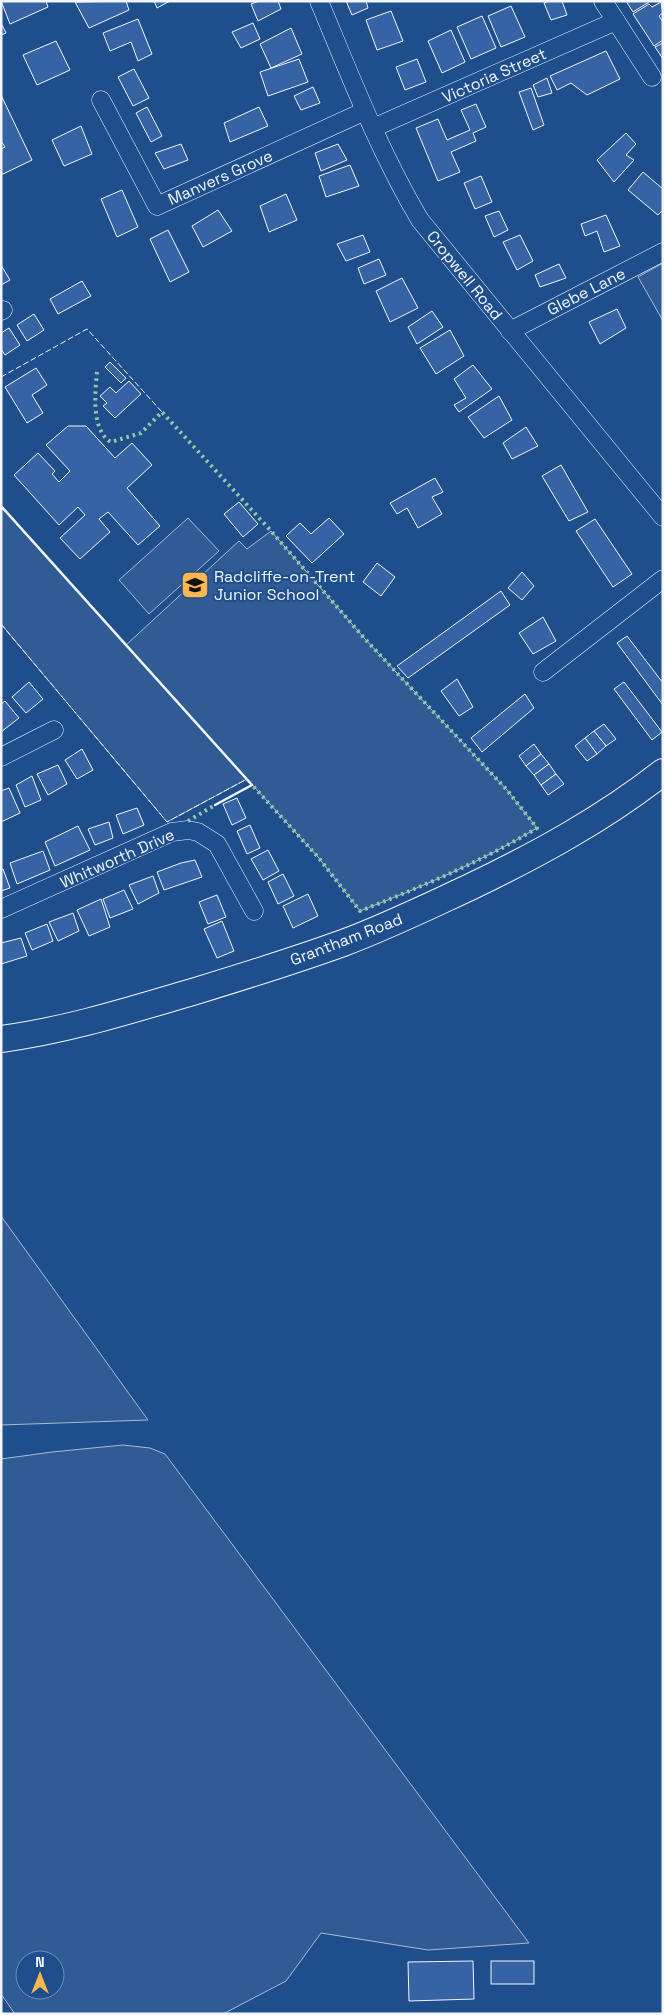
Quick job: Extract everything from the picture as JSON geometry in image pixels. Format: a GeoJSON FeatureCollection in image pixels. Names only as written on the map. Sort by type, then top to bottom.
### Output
{"type":"FeatureCollection","features":[{"type":"Feature","properties":{"kind":"highway","name":"Grantham Road"},"geometry":{"type":"LineString","coordinates":[[1,1039],[102,1019],[240,977],[344,942],[425,908],[494,876],[572,835],[663,772]]}},
{"type":"Feature","properties":{"kind":"street","name":"Cropwell Road"},"geometry":{"type":"LineString","coordinates":[[319,1],[399,186],[420,220],[663,517]]}},
{"type":"Feature","properties":{"kind":"street"},"geometry":{"type":"LineString","coordinates":[[603,1],[652,77]]}},
{"type":"Feature","properties":{"kind":"street","name":"Victoria Street"},"geometry":{"type":"LineString","coordinates":[[373,128],[616,21]]}},
{"type":"Feature","properties":{"kind":"street","name":"Manvers Grove"},"geometry":{"type":"LineString","coordinates":[[101,100],[157,206],[365,111]]}},
{"type":"Feature","properties":{"kind":"street","name":"Glebe Lane"},"geometry":{"type":"LineString","coordinates":[[510,331],[663,252]]}},
{"type":"Feature","properties":{"kind":"street"},"geometry":{"type":"LineString","coordinates":[[543,672],[663,579]]}},
{"type":"Feature","properties":{"kind":"street"},"geometry":{"type":"LineString","coordinates":[[1,757],[54,730]]}},
{"type":"Feature","properties":{"kind":"street","name":"Whitworth Drive"},"geometry":{"type":"LineString","coordinates":[[1,909],[166,834],[188,830],[198,832],[217,844],[254,911]]}},
{"type":"Feature","properties":{"kind":"shaded area"},"geometry":{"type":"Polygon","coordinates":[[[663,263],[663,321],[638,277],[663,263]]]}},
{"type":"Feature","properties":{"kind":"shaded area","name":"Radcliffe-on-Trent Junior School"},"geometry":{"type":"Polygon","coordinates":[[[1,506],[126,645],[239,541],[247,549],[271,531],[365,639],[507,790],[537,828],[494,852],[450,873],[360,911],[318,857],[247,779],[167,822],[1,624],[1,506]]]}},
{"type":"Feature","properties":{"kind":"shaded area"},"geometry":{"type":"Polygon","coordinates":[[[188,518],[219,551],[149,614],[119,580],[188,518]]]}},
{"type":"Feature","properties":{"kind":"shaded area"},"geometry":{"type":"Polygon","coordinates":[[[1,1216],[148,1420],[1,1425],[1,1216]]]}},
{"type":"Feature","properties":{"kind":"shaded area"},"geometry":{"type":"Polygon","coordinates":[[[123,1445],[150,1448],[165,1454],[529,1943],[428,1950],[321,1933],[286,1981],[223,2014],[15,2014],[1,1994],[1,1459],[123,1445]]]}},
{"type":"Feature","properties":{"kind":"building"},"geometry":{"type":"Polygon","coordinates":[[[1,1],[46,1],[48,7],[10,24],[1,1]]]}},
{"type":"Feature","properties":{"kind":"building"},"geometry":{"type":"Polygon","coordinates":[[[126,1],[129,10],[89,28],[75,2],[126,1]]]}},
{"type":"Feature","properties":{"kind":"building"},"geometry":{"type":"Polygon","coordinates":[[[154,1],[170,1],[157,8],[154,1]]]}},
{"type":"Feature","properties":{"kind":"building"},"geometry":{"type":"Polygon","coordinates":[[[259,1],[278,1],[281,9],[258,21],[251,4],[259,1]]]}},
{"type":"Feature","properties":{"kind":"building"},"geometry":{"type":"Polygon","coordinates":[[[346,1],[366,1],[368,8],[352,15],[346,1]]]}},
{"type":"Feature","properties":{"kind":"building"},"geometry":{"type":"Polygon","coordinates":[[[562,1],[567,15],[551,20],[544,3],[562,1]]]}},
{"type":"Feature","properties":{"kind":"building"},"geometry":{"type":"Polygon","coordinates":[[[626,1],[648,1],[649,2],[633,12],[626,1]]]}},
{"type":"Feature","properties":{"kind":"building"},"geometry":{"type":"Polygon","coordinates":[[[661,2],[663,13],[659,16],[663,22],[663,40],[654,46],[633,14],[649,4],[652,7],[661,2]]]}},
{"type":"Feature","properties":{"kind":"building"},"geometry":{"type":"Polygon","coordinates":[[[511,6],[525,37],[501,47],[488,16],[511,6]]]}},
{"type":"Feature","properties":{"kind":"building"},"geometry":{"type":"Polygon","coordinates":[[[391,11],[403,41],[377,50],[366,20],[391,11]]]}},
{"type":"Feature","properties":{"kind":"building"},"geometry":{"type":"Polygon","coordinates":[[[482,16],[496,48],[471,59],[457,27],[482,16]]]}},
{"type":"Feature","properties":{"kind":"building"},"geometry":{"type":"Polygon","coordinates":[[[138,19],[152,54],[138,61],[131,42],[110,51],[103,33],[138,19]]]}},
{"type":"Feature","properties":{"kind":"building"},"geometry":{"type":"Polygon","coordinates":[[[1,23],[6,33],[1,35],[1,23]]]}},
{"type":"Feature","properties":{"kind":"building"},"geometry":{"type":"Polygon","coordinates":[[[253,23],[260,39],[241,48],[232,32],[253,23]]]}},
{"type":"Feature","properties":{"kind":"building"},"geometry":{"type":"Polygon","coordinates":[[[291,28],[302,54],[271,68],[260,44],[291,28]]]}},
{"type":"Feature","properties":{"kind":"building"},"geometry":{"type":"Polygon","coordinates":[[[451,30],[465,62],[442,73],[428,41],[451,30]]]}},
{"type":"Feature","properties":{"kind":"building"},"geometry":{"type":"Polygon","coordinates":[[[56,41],[70,70],[37,85],[23,55],[56,41]]]}},
{"type":"Feature","properties":{"kind":"building"},"geometry":{"type":"Polygon","coordinates":[[[663,43],[663,59],[655,47],[663,43]]]}},
{"type":"Feature","properties":{"kind":"building"},"geometry":{"type":"Polygon","coordinates":[[[606,51],[620,79],[587,95],[571,83],[557,90],[550,76],[606,51]]]}},
{"type":"Feature","properties":{"kind":"building"},"geometry":{"type":"Polygon","coordinates":[[[299,59],[308,82],[268,96],[260,72],[299,59]]]}},
{"type":"Feature","properties":{"kind":"building"},"geometry":{"type":"Polygon","coordinates":[[[417,59],[426,82],[405,90],[396,67],[417,59]]]}},
{"type":"Feature","properties":{"kind":"building"},"geometry":{"type":"Polygon","coordinates":[[[134,69],[149,98],[133,106],[118,77],[134,69]]]}},
{"type":"Feature","properties":{"kind":"building"},"geometry":{"type":"Polygon","coordinates":[[[547,78],[552,93],[538,97],[533,85],[547,78]]]}},
{"type":"Feature","properties":{"kind":"building"},"geometry":{"type":"Polygon","coordinates":[[[313,87],[320,103],[301,110],[294,96],[313,87]]]}},
{"type":"Feature","properties":{"kind":"building"},"geometry":{"type":"Polygon","coordinates":[[[531,88],[544,125],[533,130],[519,92],[531,88]]]}},
{"type":"Feature","properties":{"kind":"building"},"geometry":{"type":"Polygon","coordinates":[[[1,95],[32,160],[1,175],[1,149],[5,147],[1,141],[1,95]]]}},
{"type":"Feature","properties":{"kind":"building"},"geometry":{"type":"Polygon","coordinates":[[[476,104],[486,127],[473,133],[476,141],[451,152],[460,172],[438,181],[416,128],[438,119],[447,140],[470,130],[461,110],[476,104]]]}},
{"type":"Feature","properties":{"kind":"building"},"geometry":{"type":"Polygon","coordinates":[[[147,107],[162,136],[151,142],[136,113],[147,107]]]}},
{"type":"Feature","properties":{"kind":"building"},"geometry":{"type":"Polygon","coordinates":[[[259,107],[268,126],[230,142],[224,123],[259,107]]]}},
{"type":"Feature","properties":{"kind":"building"},"geometry":{"type":"Polygon","coordinates":[[[81,126],[92,154],[64,166],[52,140],[81,126]]]}},
{"type":"Feature","properties":{"kind":"building"},"geometry":{"type":"Polygon","coordinates":[[[626,133],[636,144],[626,155],[634,160],[614,182],[597,160],[626,133]]]}},
{"type":"Feature","properties":{"kind":"building"},"geometry":{"type":"Polygon","coordinates":[[[181,144],[188,160],[164,169],[155,153],[181,144]]]}},
{"type":"Feature","properties":{"kind":"building"},"geometry":{"type":"Polygon","coordinates":[[[338,144],[347,160],[321,171],[315,153],[338,144]]]}},
{"type":"Feature","properties":{"kind":"building"},"geometry":{"type":"Polygon","coordinates":[[[350,165],[359,186],[326,197],[319,176],[350,165]]]}},
{"type":"Feature","properties":{"kind":"building"},"geometry":{"type":"Polygon","coordinates":[[[643,172],[663,189],[663,210],[658,215],[628,190],[643,172]]]}},
{"type":"Feature","properties":{"kind":"building"},"geometry":{"type":"Polygon","coordinates":[[[481,176],[492,202],[475,209],[464,183],[481,176]]]}},
{"type":"Feature","properties":{"kind":"building"},"geometry":{"type":"Polygon","coordinates":[[[122,190],[138,227],[117,237],[101,199],[122,190]]]}},
{"type":"Feature","properties":{"kind":"building"},"geometry":{"type":"Polygon","coordinates":[[[286,194],[297,220],[269,232],[260,206],[286,194]]]}},
{"type":"Feature","properties":{"kind":"building"},"geometry":{"type":"Polygon","coordinates":[[[218,210],[232,231],[203,247],[192,226],[218,210]]]}},
{"type":"Feature","properties":{"kind":"building"},"geometry":{"type":"Polygon","coordinates":[[[499,211],[508,230],[494,237],[485,216],[499,211]]]}},
{"type":"Feature","properties":{"kind":"building"},"geometry":{"type":"Polygon","coordinates":[[[606,215],[620,246],[604,252],[597,231],[585,236],[581,224],[606,215]]]}},
{"type":"Feature","properties":{"kind":"building"},"geometry":{"type":"Polygon","coordinates":[[[168,230],[189,272],[170,282],[150,239],[168,230]]]}},
{"type":"Feature","properties":{"kind":"building"},"geometry":{"type":"Polygon","coordinates":[[[363,235],[370,252],[346,261],[337,244],[363,235]]]}},
{"type":"Feature","properties":{"kind":"building"},"geometry":{"type":"Polygon","coordinates":[[[520,235],[533,261],[517,270],[503,242],[520,235]]]}},
{"type":"Feature","properties":{"kind":"building"},"geometry":{"type":"Polygon","coordinates":[[[379,259],[386,275],[364,284],[358,268],[379,259]]]}},
{"type":"Feature","properties":{"kind":"building"},"geometry":{"type":"Polygon","coordinates":[[[559,264],[566,278],[540,287],[535,275],[559,264]]]}},
{"type":"Feature","properties":{"kind":"building"},"geometry":{"type":"Polygon","coordinates":[[[1,265],[10,280],[1,285],[1,265]]]}},
{"type":"Feature","properties":{"kind":"building"},"geometry":{"type":"Polygon","coordinates":[[[402,278],[418,308],[390,322],[376,291],[402,278]]]}},
{"type":"Feature","properties":{"kind":"building"},"geometry":{"type":"Polygon","coordinates":[[[82,281],[91,296],[58,314],[50,299],[82,281]]]}},
{"type":"Feature","properties":{"kind":"building"},"geometry":{"type":"Polygon","coordinates":[[[617,309],[626,328],[600,344],[589,322],[617,309]]]}},
{"type":"Feature","properties":{"kind":"building"},"geometry":{"type":"Polygon","coordinates":[[[432,311],[443,327],[417,344],[408,327],[432,311]]]}},
{"type":"Feature","properties":{"kind":"building"},"geometry":{"type":"Polygon","coordinates":[[[34,314],[44,330],[27,341],[17,325],[34,314]]]}},
{"type":"Feature","properties":{"kind":"building"},"geometry":{"type":"Polygon","coordinates":[[[9,328],[20,345],[5,355],[1,349],[1,333],[9,328]]]}},
{"type":"Feature","properties":{"kind":"building"},"geometry":{"type":"Polygon","coordinates":[[[450,330],[464,356],[436,374],[420,348],[450,330]]]}},
{"type":"Feature","properties":{"kind":"building"},"geometry":{"type":"Polygon","coordinates":[[[110,362],[126,378],[121,383],[105,367],[110,362]]]}},
{"type":"Feature","properties":{"kind":"building"},"geometry":{"type":"Polygon","coordinates":[[[473,365],[492,389],[459,412],[454,405],[466,398],[454,379],[473,365]]]}},
{"type":"Feature","properties":{"kind":"building"},"geometry":{"type":"Polygon","coordinates":[[[36,368],[47,385],[32,395],[43,413],[27,423],[5,387],[36,368]]]}},
{"type":"Feature","properties":{"kind":"building"},"geometry":{"type":"Polygon","coordinates":[[[129,381],[141,394],[115,418],[103,406],[107,403],[100,396],[110,387],[116,393],[129,381]]]}},
{"type":"Feature","properties":{"kind":"building"},"geometry":{"type":"Polygon","coordinates":[[[499,396],[512,420],[484,438],[468,417],[499,396]]]}},
{"type":"Feature","properties":{"kind":"building"},"geometry":{"type":"Polygon","coordinates":[[[68,426],[86,426],[115,458],[132,443],[152,465],[127,488],[160,526],[138,545],[108,512],[99,519],[110,532],[80,559],[60,538],[85,515],[78,507],[59,525],[14,475],[38,453],[55,471],[52,474],[59,482],[70,471],[46,445],[68,426]]]}},
{"type":"Feature","properties":{"kind":"building"},"geometry":{"type":"Polygon","coordinates":[[[526,427],[538,446],[512,459],[503,443],[526,427]]]}},
{"type":"Feature","properties":{"kind":"building"},"geometry":{"type":"Polygon","coordinates":[[[561,465],[588,512],[569,521],[542,476],[561,465]]]}},
{"type":"Feature","properties":{"kind":"building"},"geometry":{"type":"Polygon","coordinates":[[[435,478],[443,492],[432,497],[442,514],[418,528],[407,508],[397,514],[390,503],[435,478]]]}},
{"type":"Feature","properties":{"kind":"building"},"geometry":{"type":"Polygon","coordinates":[[[239,502],[258,524],[243,537],[224,514],[239,502]]]}},
{"type":"Feature","properties":{"kind":"building"},"geometry":{"type":"Polygon","coordinates":[[[329,518],[344,534],[312,563],[286,536],[300,523],[311,534],[329,518]]]}},
{"type":"Feature","properties":{"kind":"building"},"geometry":{"type":"Polygon","coordinates":[[[595,519],[632,574],[613,587],[576,531],[595,519]]]}},
{"type":"Feature","properties":{"kind":"building"},"geometry":{"type":"Polygon","coordinates":[[[377,563],[395,577],[381,596],[363,582],[377,563]]]}},
{"type":"Feature","properties":{"kind":"building"},"geometry":{"type":"Polygon","coordinates":[[[522,572],[534,586],[522,600],[508,588],[522,572]]]}},
{"type":"Feature","properties":{"kind":"building"},"geometry":{"type":"Polygon","coordinates":[[[501,591],[510,605],[408,678],[397,666],[501,591]]]}},
{"type":"Feature","properties":{"kind":"building"},"geometry":{"type":"Polygon","coordinates":[[[543,617],[556,641],[533,654],[519,633],[543,617]]]}},
{"type":"Feature","properties":{"kind":"building"},"geometry":{"type":"Polygon","coordinates":[[[627,636],[663,683],[663,705],[617,643],[627,636]]]}},
{"type":"Feature","properties":{"kind":"building"},"geometry":{"type":"Polygon","coordinates":[[[457,679],[473,707],[459,716],[441,691],[457,679]]]}},
{"type":"Feature","properties":{"kind":"building"},"geometry":{"type":"Polygon","coordinates":[[[29,682],[43,699],[26,713],[12,697],[29,682]]]}},
{"type":"Feature","properties":{"kind":"building"},"geometry":{"type":"Polygon","coordinates":[[[624,682],[662,732],[652,740],[614,689],[624,682]]]}},
{"type":"Feature","properties":{"kind":"building"},"geometry":{"type":"Polygon","coordinates":[[[525,694],[534,708],[482,752],[471,738],[525,694]]]}},
{"type":"Feature","properties":{"kind":"building"},"geometry":{"type":"Polygon","coordinates":[[[5,701],[19,718],[1,732],[1,704],[5,701]]]}},
{"type":"Feature","properties":{"kind":"building"},"geometry":{"type":"Polygon","coordinates":[[[604,724],[616,739],[606,746],[594,731],[604,724]]]}},
{"type":"Feature","properties":{"kind":"building"},"geometry":{"type":"Polygon","coordinates":[[[594,731],[606,746],[597,754],[585,738],[594,731]]]}},
{"type":"Feature","properties":{"kind":"building"},"geometry":{"type":"Polygon","coordinates":[[[585,738],[597,754],[587,761],[575,746],[585,738]]]}},
{"type":"Feature","properties":{"kind":"building"},"geometry":{"type":"Polygon","coordinates":[[[534,744],[541,754],[526,766],[519,756],[534,744]]]}},
{"type":"Feature","properties":{"kind":"building"},"geometry":{"type":"Polygon","coordinates":[[[82,749],[93,770],[77,779],[65,760],[82,749]]]}},
{"type":"Feature","properties":{"kind":"building"},"geometry":{"type":"Polygon","coordinates":[[[541,754],[549,764],[534,775],[526,766],[541,754]]]}},
{"type":"Feature","properties":{"kind":"building"},"geometry":{"type":"Polygon","coordinates":[[[549,764],[556,774],[541,785],[534,775],[549,764]]]}},
{"type":"Feature","properties":{"kind":"building"},"geometry":{"type":"Polygon","coordinates":[[[58,765],[67,784],[48,795],[37,774],[58,765]]]}},
{"type":"Feature","properties":{"kind":"building"},"geometry":{"type":"Polygon","coordinates":[[[556,774],[564,784],[548,795],[541,785],[556,774]]]}},
{"type":"Feature","properties":{"kind":"building"},"geometry":{"type":"Polygon","coordinates":[[[32,776],[41,800],[25,807],[16,785],[32,776]]]}},
{"type":"Feature","properties":{"kind":"building"},"geometry":{"type":"Polygon","coordinates":[[[9,788],[20,813],[1,822],[1,791],[9,788]]]}},
{"type":"Feature","properties":{"kind":"building"},"geometry":{"type":"Polygon","coordinates":[[[237,798],[246,818],[232,825],[223,804],[237,798]]]}},
{"type":"Feature","properties":{"kind":"building"},"geometry":{"type":"Polygon","coordinates":[[[137,808],[144,825],[123,834],[116,815],[137,808]]]}},
{"type":"Feature","properties":{"kind":"building"},"geometry":{"type":"Polygon","coordinates":[[[109,822],[113,838],[95,845],[88,829],[109,822]]]}},
{"type":"Feature","properties":{"kind":"building"},"geometry":{"type":"Polygon","coordinates":[[[250,825],[260,848],[247,854],[237,831],[250,825]]]}},
{"type":"Feature","properties":{"kind":"building"},"geometry":{"type":"Polygon","coordinates":[[[78,826],[90,850],[55,866],[45,842],[78,826]]]}},
{"type":"Feature","properties":{"kind":"building"},"geometry":{"type":"Polygon","coordinates":[[[268,850],[279,871],[263,880],[251,859],[268,850]]]}},
{"type":"Feature","properties":{"kind":"building"},"geometry":{"type":"Polygon","coordinates":[[[43,851],[50,870],[17,884],[10,863],[43,851]]]}},
{"type":"Feature","properties":{"kind":"building"},"geometry":{"type":"Polygon","coordinates":[[[195,860],[202,877],[164,890],[157,872],[195,860]]]}},
{"type":"Feature","properties":{"kind":"building"},"geometry":{"type":"Polygon","coordinates":[[[3,869],[10,888],[1,891],[1,870],[3,869]]]}},
{"type":"Feature","properties":{"kind":"building"},"geometry":{"type":"Polygon","coordinates":[[[283,874],[294,896],[278,904],[268,882],[283,874]]]}},
{"type":"Feature","properties":{"kind":"building"},"geometry":{"type":"Polygon","coordinates":[[[153,876],[159,893],[138,904],[129,885],[153,876]]]}},
{"type":"Feature","properties":{"kind":"building"},"geometry":{"type":"Polygon","coordinates":[[[124,890],[133,909],[110,918],[103,899],[124,890]]]}},
{"type":"Feature","properties":{"kind":"building"},"geometry":{"type":"Polygon","coordinates":[[[308,894],[318,916],[293,928],[283,906],[308,894]]]}},
{"type":"Feature","properties":{"kind":"building"},"geometry":{"type":"Polygon","coordinates":[[[217,895],[226,917],[208,924],[199,902],[217,895]]]}},
{"type":"Feature","properties":{"kind":"building"},"geometry":{"type":"Polygon","coordinates":[[[101,899],[110,927],[89,936],[77,910],[101,899]]]}},
{"type":"Feature","properties":{"kind":"building"},"geometry":{"type":"Polygon","coordinates":[[[73,913],[79,931],[58,941],[49,922],[73,913]]]}},
{"type":"Feature","properties":{"kind":"building"},"geometry":{"type":"Polygon","coordinates":[[[222,921],[234,951],[217,958],[204,929],[222,921]]]}},
{"type":"Feature","properties":{"kind":"building"},"geometry":{"type":"Polygon","coordinates":[[[47,924],[53,941],[32,950],[25,933],[47,924]]]}},
{"type":"Feature","properties":{"kind":"building"},"geometry":{"type":"Polygon","coordinates":[[[21,938],[27,956],[1,964],[1,943],[21,938]]]}},
{"type":"Feature","properties":{"kind":"building"},"geometry":{"type":"Polygon","coordinates":[[[473,1961],[474,1999],[409,2001],[408,1962],[473,1961]]]}},
{"type":"Feature","properties":{"kind":"building"},"geometry":{"type":"Polygon","coordinates":[[[491,1961],[534,1961],[534,1984],[491,1984],[491,1961]]]}},
{"type":"Feature","properties":{"kind":"hedge"},"geometry":{"type":"LineString","coordinates":[[97,372],[97,420],[105,437],[111,442],[141,433],[162,412],[271,531],[365,639],[507,790],[537,828],[494,852],[450,873],[360,911],[318,857],[252,785]]}},
{"type":"Feature","properties":{"kind":"hedge"},"geometry":{"type":"LineString","coordinates":[[188,821],[215,805]]}},
{"type":"Feature","properties":{"kind":"fence"},"geometry":{"type":"LineString","coordinates":[[1,377],[87,329],[162,412]]}},
{"type":"Feature","properties":{"kind":"fence"},"geometry":{"type":"LineString","coordinates":[[1,624],[167,822],[247,779]]}},
{"type":"Feature","properties":{"kind":"wall"},"geometry":{"type":"LineString","coordinates":[[1,506],[252,785],[215,805]]}},
{"type":"Feature","properties":{"kind":"place","name":"Radcliffe-on-Trent Junior School"},"geometry":{"type":"Point","coordinates":[195,585]}}]}
